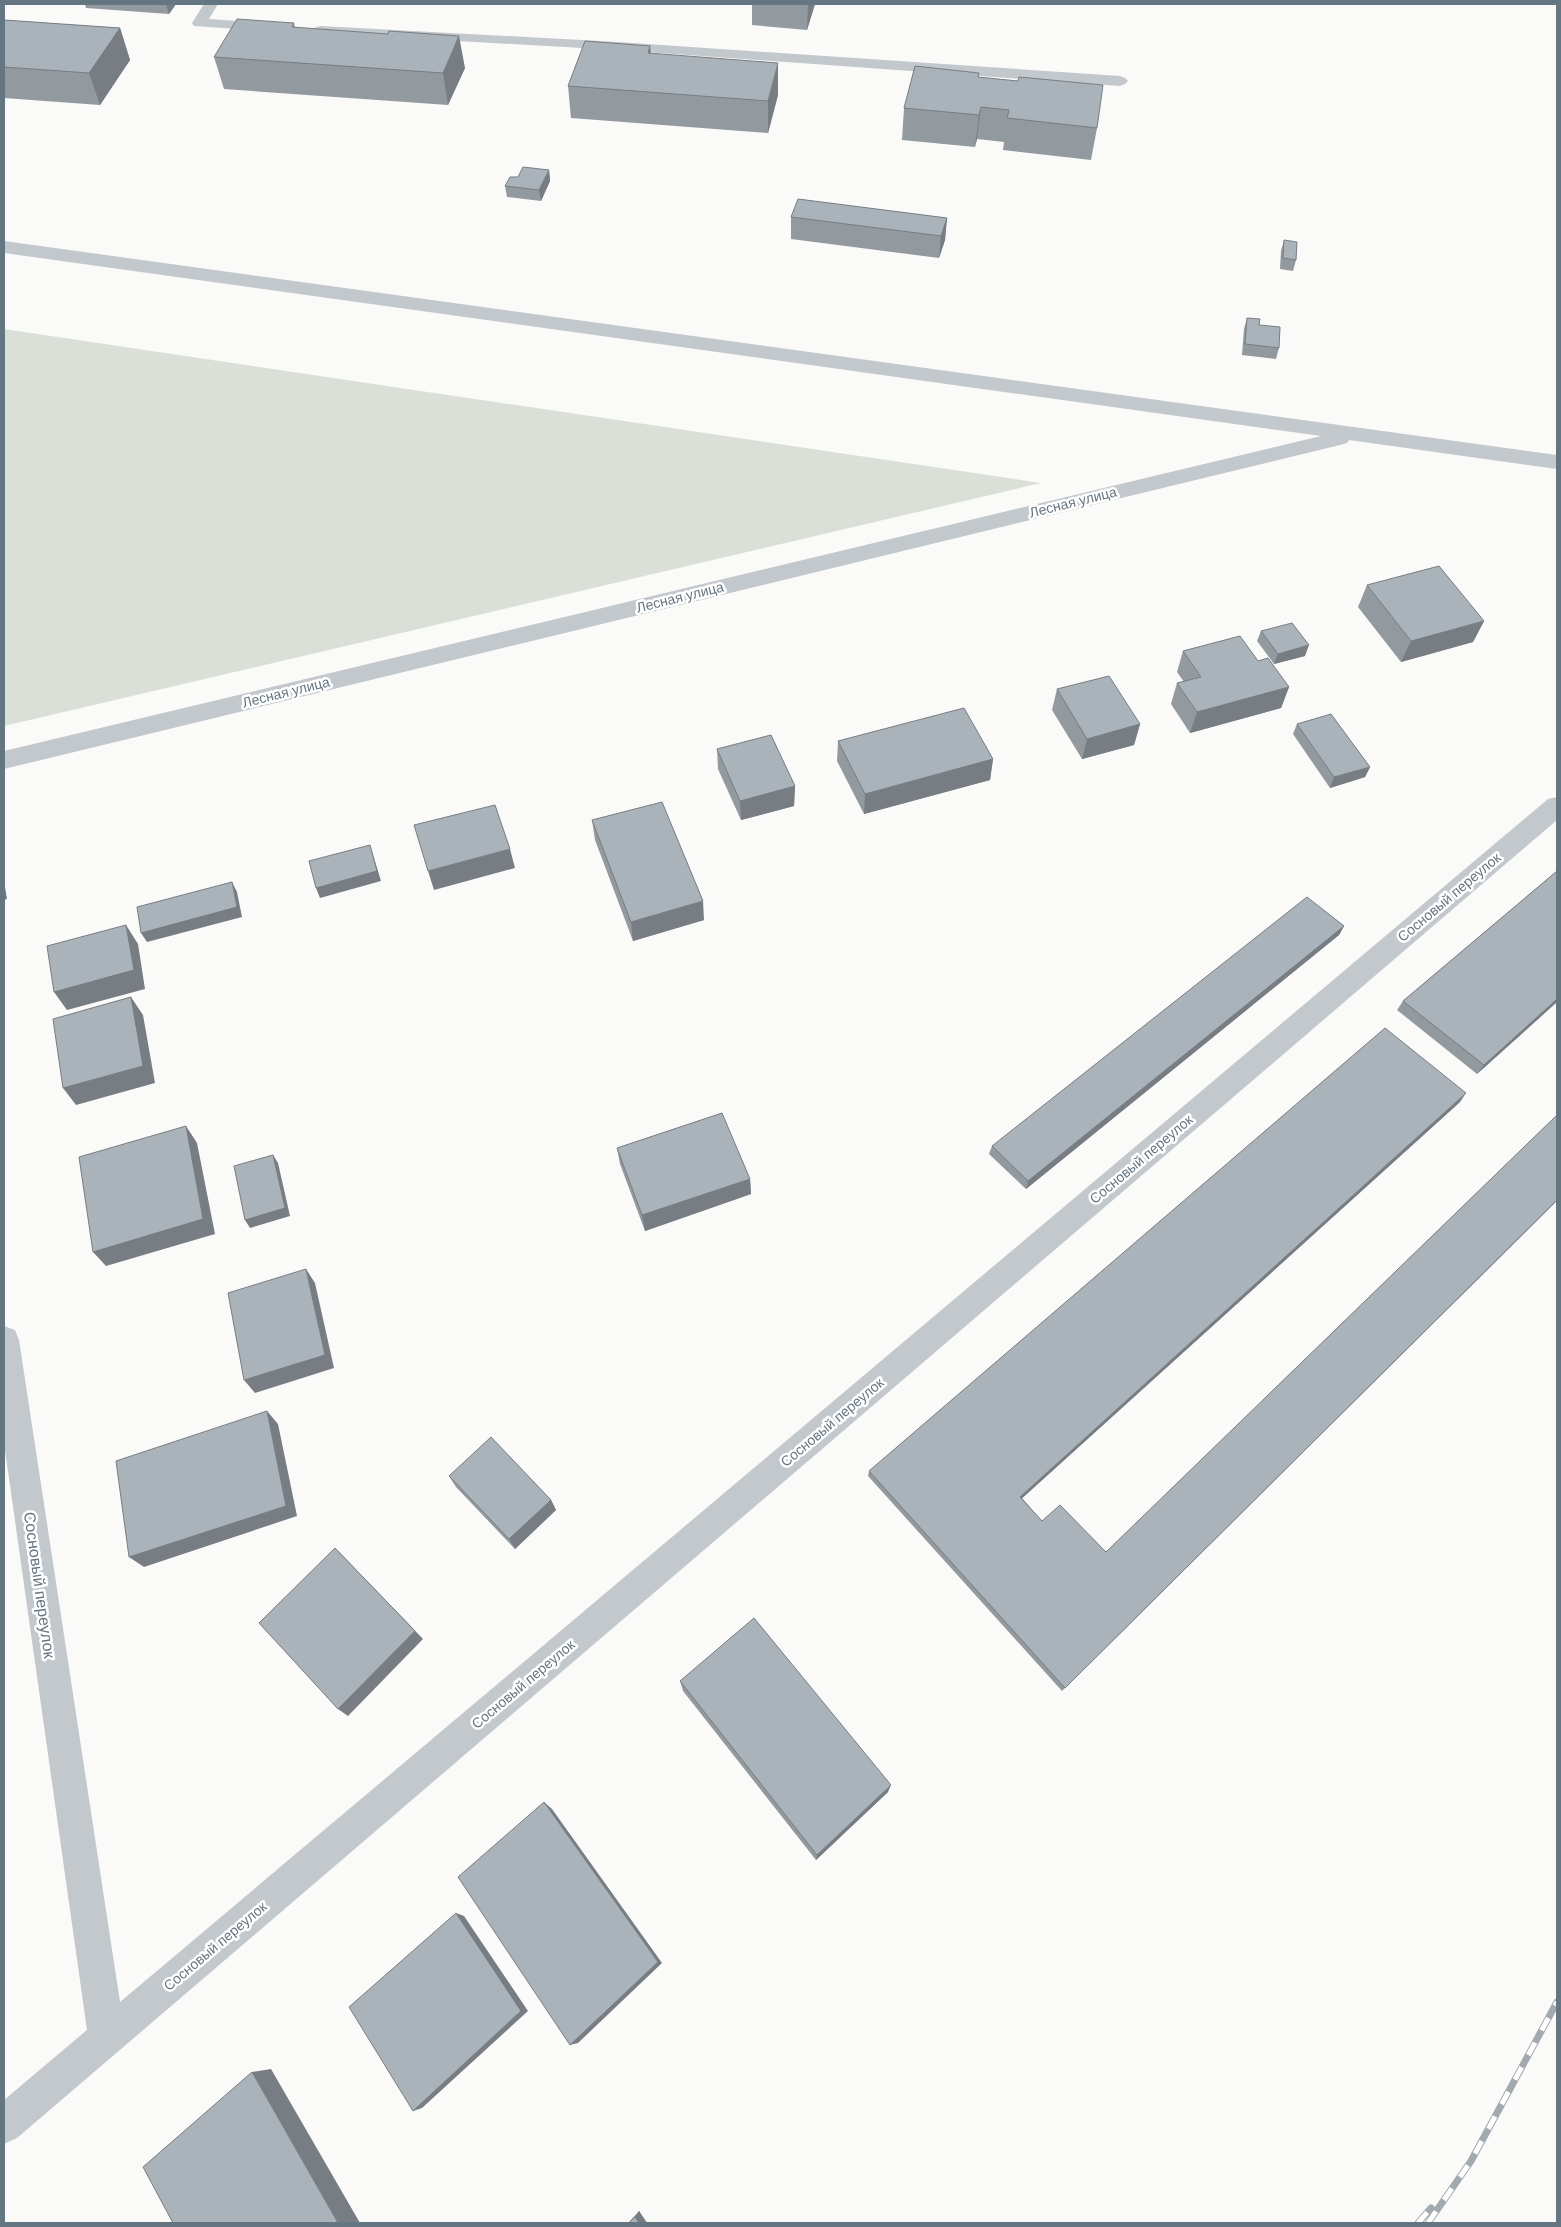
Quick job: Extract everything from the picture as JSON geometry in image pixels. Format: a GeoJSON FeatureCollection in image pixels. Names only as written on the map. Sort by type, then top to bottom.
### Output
{"type":"FeatureCollection","features":[{"type":"Feature","properties":{"kind":"street"},"geometry":{"type":"LineString","coordinates":[[4,248],[1557,462]]}},
{"type":"Feature","properties":{"kind":"street","name":"Лесная улица"},"geometry":{"type":"LineString","coordinates":[[4,760],[1356,434]]}},
{"type":"Feature","properties":{"kind":"street","name":"Сосновый переулок"},"geometry":{"type":"LineString","coordinates":[[4,2125],[1557,806]]}},
{"type":"Feature","properties":{"kind":"street","name":"Сосновый переулок"},"geometry":{"type":"LineString","coordinates":[[4,1340],[107,2037]]}},
{"type":"Feature","properties":{"kind":"lane"},"geometry":{"type":"LineString","coordinates":[[211,4],[199,23],[279,27]]}},
{"type":"Feature","properties":{"kind":"lane"},"geometry":{"type":"LineString","coordinates":[[308,29],[618,46],[1120,81]]}},
{"type":"Feature","properties":{"kind":"shaded area"},"geometry":{"type":"Polygon","coordinates":[[[4,329],[1041,483],[4,726],[4,329]]]}},
{"type":"Feature","properties":{"kind":"building"},"geometry":{"type":"Polygon","coordinates":[[[237,19],[294,23],[292,27],[388,34],[389,31],[459,36],[443,73],[214,57],[237,19]]]}},
{"type":"Feature","properties":{"kind":"building"},"geometry":{"type":"Polygon","coordinates":[[[4,20],[120,28],[89,73],[4,67],[4,20]]]}},
{"type":"Feature","properties":{"kind":"building"},"geometry":{"type":"Polygon","coordinates":[[[585,41],[650,46],[648,53],[778,63],[768,101],[568,86],[585,41]]]}},
{"type":"Feature","properties":{"kind":"building"},"geometry":{"type":"Polygon","coordinates":[[[915,66],[979,73],[978,77],[1018,81],[1019,77],[1103,85],[1097,128],[1007,118],[1009,110],[981,107],[979,115],[904,108],[915,66]]]}},
{"type":"Feature","properties":{"kind":"building"},"geometry":{"type":"Polygon","coordinates":[[[523,167],[549,170],[539,190],[505,186],[510,177],[518,177],[523,167]]]}},
{"type":"Feature","properties":{"kind":"building"},"geometry":{"type":"Polygon","coordinates":[[[798,199],[947,218],[941,236],[791,217],[798,199]]]}},
{"type":"Feature","properties":{"kind":"building"},"geometry":{"type":"Polygon","coordinates":[[[1284,240],[1297,242],[1296,260],[1283,258],[1284,240]]]}},
{"type":"Feature","properties":{"kind":"building"},"geometry":{"type":"Polygon","coordinates":[[[1247,318],[1260,319],[1259,325],[1280,327],[1279,348],[1245,344],[1247,318]]]}},
{"type":"Feature","properties":{"kind":"building"},"geometry":{"type":"Polygon","coordinates":[[[1439,566],[1484,621],[1411,641],[1367,585],[1439,566]]]}},
{"type":"Feature","properties":{"kind":"building"},"geometry":{"type":"Polygon","coordinates":[[[1292,623],[1309,645],[1278,654],[1261,631],[1292,623]]]}},
{"type":"Feature","properties":{"kind":"building"},"geometry":{"type":"Polygon","coordinates":[[[1240,636],[1258,661],[1268,658],[1289,687],[1197,712],[1177,683],[1201,677],[1183,651],[1240,636]]]}},
{"type":"Feature","properties":{"kind":"building"},"geometry":{"type":"Polygon","coordinates":[[[1109,676],[1140,724],[1087,739],[1057,689],[1109,676]]]}},
{"type":"Feature","properties":{"kind":"building"},"geometry":{"type":"Polygon","coordinates":[[[964,708],[993,759],[865,794],[838,741],[964,708]]]}},
{"type":"Feature","properties":{"kind":"building"},"geometry":{"type":"Polygon","coordinates":[[[1331,714],[1370,767],[1334,777],[1297,724],[1331,714]]]}},
{"type":"Feature","properties":{"kind":"building"},"geometry":{"type":"Polygon","coordinates":[[[771,735],[795,786],[740,801],[717,749],[771,735]]]}},
{"type":"Feature","properties":{"kind":"building"},"geometry":{"type":"Polygon","coordinates":[[[662,802],[703,901],[631,922],[592,820],[662,802]]]}},
{"type":"Feature","properties":{"kind":"building"},"geometry":{"type":"Polygon","coordinates":[[[495,805],[510,849],[428,871],[414,825],[495,805]]]}},
{"type":"Feature","properties":{"kind":"building"},"geometry":{"type":"Polygon","coordinates":[[[370,845],[377,871],[316,888],[309,861],[370,845]]]}},
{"type":"Feature","properties":{"kind":"building"},"geometry":{"type":"Polygon","coordinates":[[[1557,871],[1557,999],[1484,1065],[1403,1001],[1557,871]]]}},
{"type":"Feature","properties":{"kind":"building"},"geometry":{"type":"Polygon","coordinates":[[[232,882],[237,907],[141,933],[137,907],[232,882]]]}},
{"type":"Feature","properties":{"kind":"building"},"geometry":{"type":"Polygon","coordinates":[[[1307,897],[1344,926],[1028,1181],[992,1146],[1307,897]]]}},
{"type":"Feature","properties":{"kind":"building"},"geometry":{"type":"Polygon","coordinates":[[[126,925],[134,970],[54,992],[47,946],[126,925]]]}},
{"type":"Feature","properties":{"kind":"building"},"geometry":{"type":"Polygon","coordinates":[[[131,997],[143,1066],[63,1088],[53,1019],[131,997]]]}},
{"type":"Feature","properties":{"kind":"building"},"geometry":{"type":"Polygon","coordinates":[[[1385,1028],[1466,1093],[1020,1497],[1042,1521],[1060,1505],[1106,1552],[1557,1115],[1557,1200],[1065,1688],[869,1471],[1385,1028]]]}},
{"type":"Feature","properties":{"kind":"building"},"geometry":{"type":"Polygon","coordinates":[[[722,1113],[750,1179],[642,1215],[617,1148],[722,1113]]]}},
{"type":"Feature","properties":{"kind":"building"},"geometry":{"type":"Polygon","coordinates":[[[186,1126],[203,1219],[93,1252],[79,1157],[186,1126]]]}},
{"type":"Feature","properties":{"kind":"building"},"geometry":{"type":"Polygon","coordinates":[[[273,1155],[285,1208],[245,1220],[234,1166],[273,1155]]]}},
{"type":"Feature","properties":{"kind":"building"},"geometry":{"type":"Polygon","coordinates":[[[306,1269],[325,1355],[244,1380],[228,1293],[306,1269]]]}},
{"type":"Feature","properties":{"kind":"building"},"geometry":{"type":"Polygon","coordinates":[[[267,1411],[286,1506],[129,1557],[116,1461],[267,1411]]]}},
{"type":"Feature","properties":{"kind":"building"},"geometry":{"type":"Polygon","coordinates":[[[491,1437],[551,1500],[509,1539],[449,1476],[491,1437]]]}},
{"type":"Feature","properties":{"kind":"building"},"geometry":{"type":"Polygon","coordinates":[[[335,1548],[415,1631],[338,1709],[259,1623],[335,1548]]]}},
{"type":"Feature","properties":{"kind":"building"},"geometry":{"type":"Polygon","coordinates":[[[754,1618],[891,1785],[817,1855],[680,1681],[754,1618]]]}},
{"type":"Feature","properties":{"kind":"building"},"geometry":{"type":"Polygon","coordinates":[[[544,1802],[658,1962],[570,2045],[458,1877],[544,1802]]]}},
{"type":"Feature","properties":{"kind":"building"},"geometry":{"type":"Polygon","coordinates":[[[456,1913],[521,2011],[413,2111],[349,2007],[456,1913]]]}},
{"type":"Feature","properties":{"kind":"building"},"geometry":{"type":"Polygon","coordinates":[[[252,2072],[338,2223],[173,2223],[143,2167],[252,2072]]]}},
{"type":"Feature","properties":{"kind":"building"},"geometry":{"type":"Polygon","coordinates":[[[635,2217],[639,2223],[629,2223],[635,2217]]]}},
{"type":"Feature","properties":{"kind":"railway"},"geometry":{"type":"LineString","coordinates":[[1428,2223],[1471,2161],[1557,2002]]}},
{"type":"Feature","properties":{"kind":"railway"},"geometry":{"type":"LineString","coordinates":[[1418,2223],[1431,2208]]}}]}
